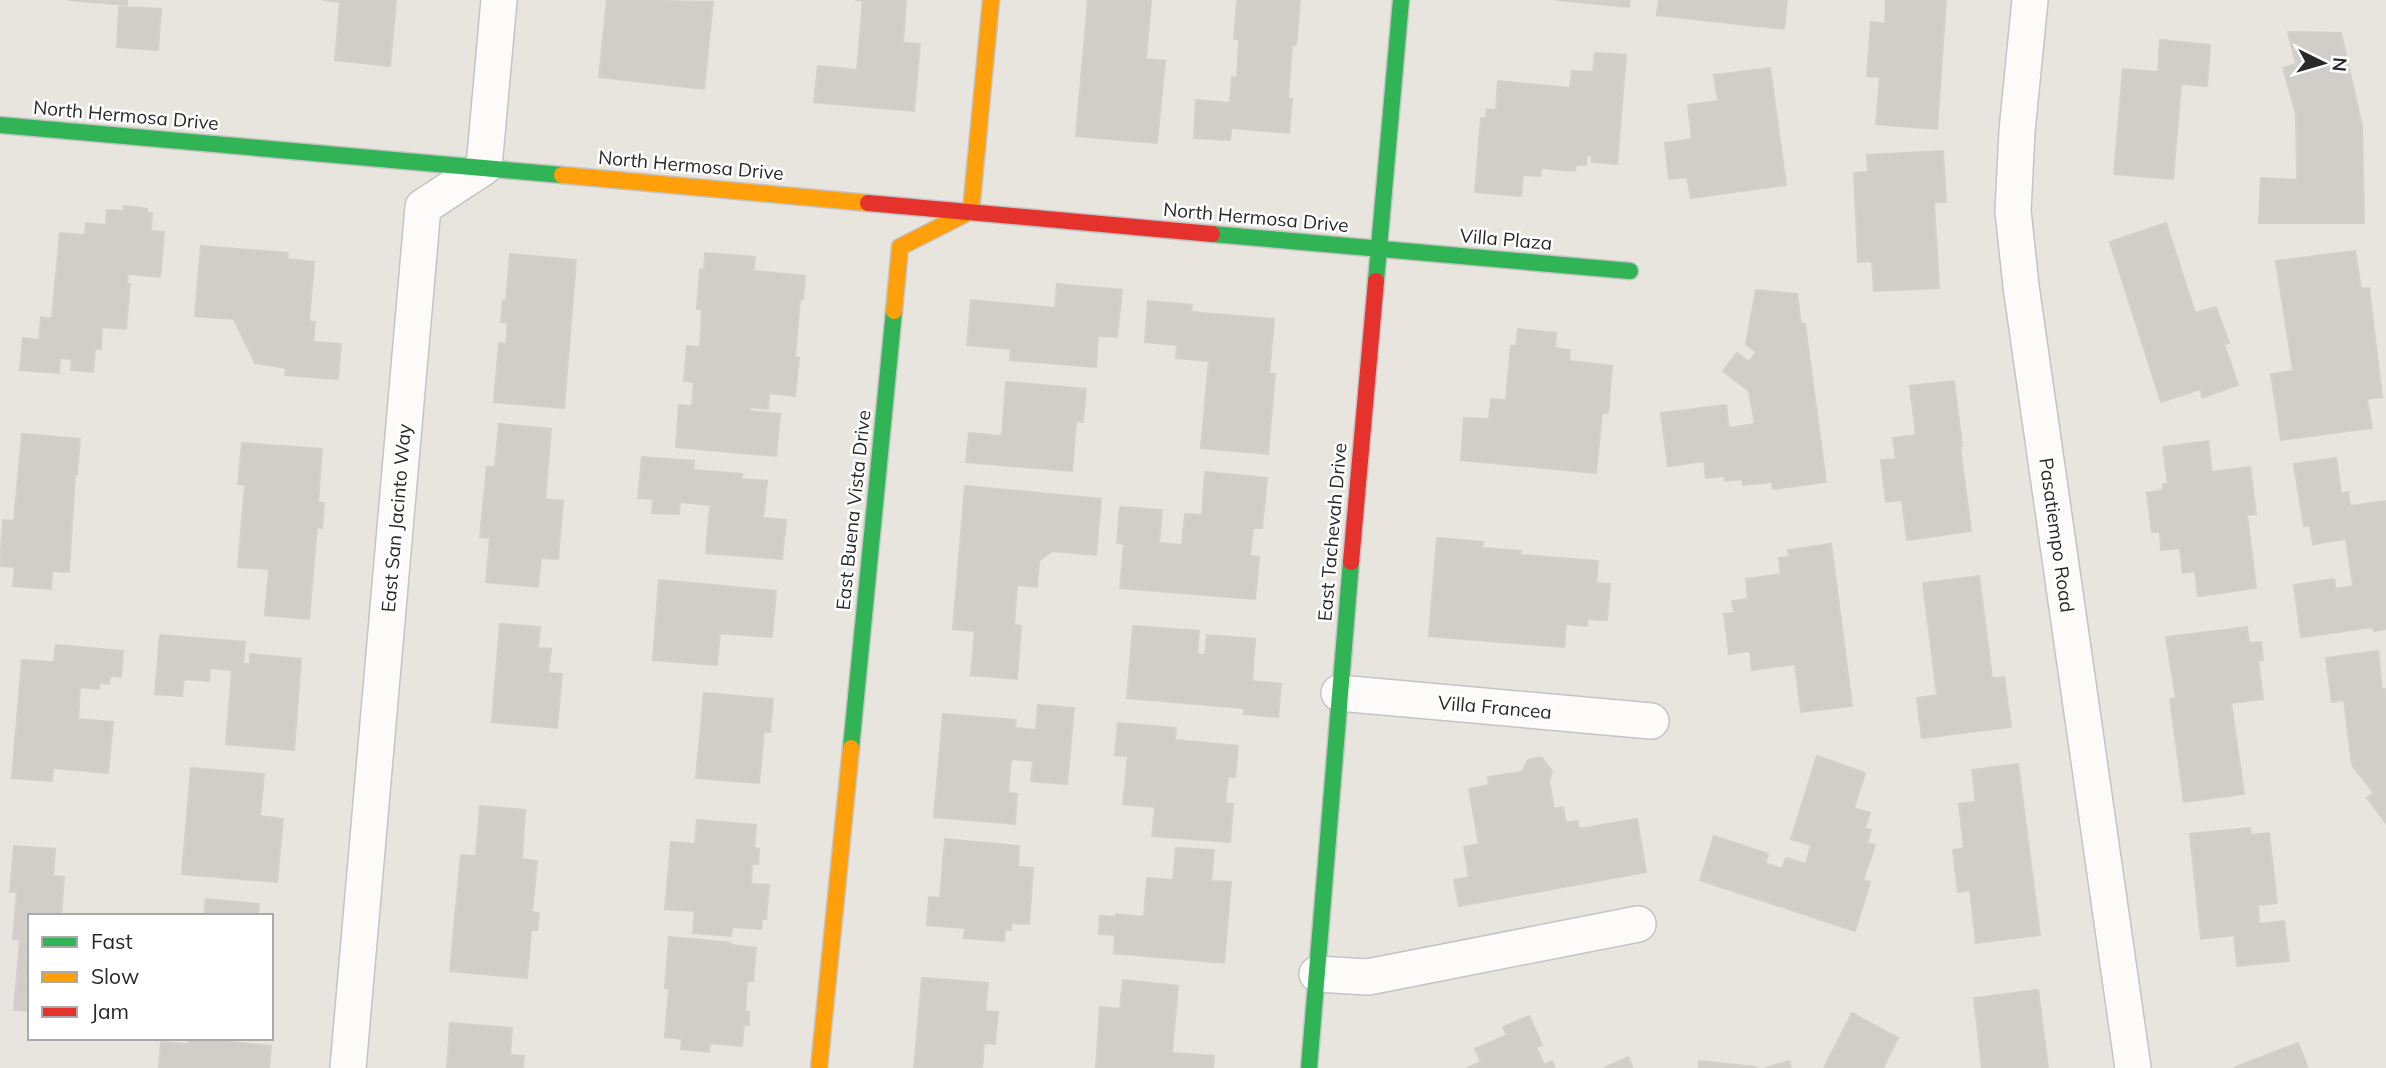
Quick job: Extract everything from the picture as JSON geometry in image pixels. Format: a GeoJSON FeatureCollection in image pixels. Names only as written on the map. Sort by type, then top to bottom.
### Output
{"type":"FeatureCollection","features":[{"type":"Feature","properties":{"kind":"street"},"geometry":{"type":"LineString","coordinates":[[484,167],[499,0]]}},
{"type":"Feature","properties":{"kind":"street"},"geometry":{"type":"LineString","coordinates":[[971,211],[991,0]]}},
{"type":"Feature","properties":{"kind":"street","name":"East Tachevah Drive"},"geometry":{"type":"LineString","coordinates":[[1309,1068],[1339,693],[1401,0]]}},
{"type":"Feature","properties":{"kind":"street","name":"Pasatiempo Road"},"geometry":{"type":"LineString","coordinates":[[2030,0],[2017,131],[2013,211],[2021,286],[2133,1068]]}},
{"type":"Feature","properties":{"kind":"street","name":"North Hermosa Drive"},"geometry":{"type":"LineString","coordinates":[[0,125],[1379,249]]}},
{"type":"Feature","properties":{"kind":"street","name":"East San Jacinto Way"},"geometry":{"type":"LineString","coordinates":[[348,1068],[424,206],[484,167]]}},
{"type":"Feature","properties":{"kind":"street","name":"East Buena Vista Drive"},"geometry":{"type":"LineString","coordinates":[[819,1068],[900,247],[971,211]]}},
{"type":"Feature","properties":{"kind":"street","name":"Villa Plaza"},"geometry":{"type":"LineString","coordinates":[[1379,249],[1630,271]]}},
{"type":"Feature","properties":{"kind":"street","name":"Villa Francea"},"geometry":{"type":"LineString","coordinates":[[1339,693],[1651,721]]}},
{"type":"Feature","properties":{"kind":"street"},"geometry":{"type":"LineString","coordinates":[[1317,974],[1368,978],[1638,924]]}},
{"type":"Feature","properties":{"kind":"building"},"geometry":{"type":"Polygon","coordinates":[[[68,0],[127,0],[127,5],[68,0]]]}},
{"type":"Feature","properties":{"kind":"building"},"geometry":{"type":"Polygon","coordinates":[[[323,0],[396,0],[390,66],[335,60],[340,2],[323,0]]]}},
{"type":"Feature","properties":{"kind":"building"},"geometry":{"type":"Polygon","coordinates":[[[607,0],[713,2],[704,89],[599,77],[607,0]]]}},
{"type":"Feature","properties":{"kind":"building"},"geometry":{"type":"Polygon","coordinates":[[[855,0],[906,0],[903,43],[920,44],[914,111],[814,102],[818,66],[857,70],[863,1],[855,0]]]}},
{"type":"Feature","properties":{"kind":"building"},"geometry":{"type":"Polygon","coordinates":[[[1088,0],[1151,0],[1146,59],[1165,61],[1157,143],[1076,136],[1088,0]]]}},
{"type":"Feature","properties":{"kind":"building"},"geometry":{"type":"Polygon","coordinates":[[[1237,0],[1300,0],[1296,45],[1292,45],[1288,99],[1292,99],[1289,133],[1231,128],[1230,140],[1194,138],[1196,100],[1230,103],[1232,77],[1237,78],[1239,39],[1234,39],[1237,0]]]}},
{"type":"Feature","properties":{"kind":"building"},"geometry":{"type":"Polygon","coordinates":[[[1557,0],[1630,0],[1629,7],[1557,0]]]}},
{"type":"Feature","properties":{"kind":"building"},"geometry":{"type":"Polygon","coordinates":[[[1659,0],[1787,0],[1784,29],[1657,15],[1659,0]]]}},
{"type":"Feature","properties":{"kind":"building"},"geometry":{"type":"Polygon","coordinates":[[[1886,0],[1946,0],[1937,129],[1876,124],[1880,77],[1867,76],[1871,22],[1885,24],[1886,0]]]}},
{"type":"Feature","properties":{"kind":"building"},"geometry":{"type":"Polygon","coordinates":[[[119,7],[161,9],[158,50],[117,47],[119,7]]]}},
{"type":"Feature","properties":{"kind":"building"},"geometry":{"type":"Polygon","coordinates":[[[2288,32],[2341,33],[2362,126],[2364,223],[2259,223],[2261,178],[2297,180],[2296,114],[2283,68],[2296,64],[2288,32]]]}},
{"type":"Feature","properties":{"kind":"building"},"geometry":{"type":"Polygon","coordinates":[[[2160,40],[2210,45],[2207,86],[2181,84],[2173,179],[2114,174],[2123,69],[2158,72],[2160,40]]]}},
{"type":"Feature","properties":{"kind":"building"},"geometry":{"type":"Polygon","coordinates":[[[1595,53],[1626,55],[1617,164],[1592,162],[1592,155],[1587,155],[1586,165],[1576,165],[1575,171],[1541,168],[1540,176],[1523,175],[1521,196],[1475,192],[1481,118],[1486,118],[1487,109],[1496,110],[1498,81],[1570,88],[1572,71],[1593,72],[1595,53]]]}},
{"type":"Feature","properties":{"kind":"building"},"geometry":{"type":"Polygon","coordinates":[[[1770,68],[1786,185],[1691,198],[1687,177],[1669,179],[1665,143],[1692,139],[1688,105],[1718,101],[1714,75],[1770,68]]]}},
{"type":"Feature","properties":{"kind":"building"},"geometry":{"type":"Polygon","coordinates":[[[1943,151],[1946,202],[1934,202],[1939,288],[1874,291],[1872,261],[1858,262],[1854,173],[1868,172],[1867,155],[1943,151]]]}},
{"type":"Feature","properties":{"kind":"building"},"geometry":{"type":"Polygon","coordinates":[[[124,206],[147,209],[147,213],[152,213],[151,231],[164,232],[160,277],[128,274],[127,284],[130,284],[126,329],[102,327],[101,349],[95,349],[93,372],[71,370],[72,359],[60,358],[59,373],[20,370],[23,338],[39,340],[41,317],[52,318],[60,233],[85,235],[86,223],[106,225],[107,210],[124,211],[124,206]]]}},
{"type":"Feature","properties":{"kind":"building"},"geometry":{"type":"Polygon","coordinates":[[[2166,223],[2195,313],[2216,307],[2229,343],[2224,344],[2238,385],[2202,398],[2201,389],[2161,402],[2110,242],[2166,223]]]}},
{"type":"Feature","properties":{"kind":"building"},"geometry":{"type":"Polygon","coordinates":[[[201,246],[288,253],[287,259],[314,262],[309,321],[315,322],[313,342],[341,344],[338,379],[285,375],[286,368],[255,363],[234,319],[195,316],[201,246]]]}},
{"type":"Feature","properties":{"kind":"building"},"geometry":{"type":"Polygon","coordinates":[[[2355,251],[2361,289],[2369,288],[2382,397],[2367,399],[2372,428],[2281,440],[2271,374],[2293,371],[2276,261],[2355,251]]]}},
{"type":"Feature","properties":{"kind":"building"},"geometry":{"type":"Polygon","coordinates":[[[705,253],[755,257],[754,271],[805,276],[803,299],[800,299],[795,357],[799,358],[795,396],[769,393],[768,409],[750,407],[750,411],[780,414],[776,456],[676,447],[679,405],[692,406],[694,382],[684,381],[687,346],[700,347],[702,309],[697,309],[700,269],[704,270],[705,253]]]}},
{"type":"Feature","properties":{"kind":"building"},"geometry":{"type":"Polygon","coordinates":[[[510,254],[576,260],[564,408],[494,402],[499,343],[506,344],[508,323],[501,322],[503,301],[506,301],[510,254]]]}},
{"type":"Feature","properties":{"kind":"building"},"geometry":{"type":"Polygon","coordinates":[[[1057,284],[1122,290],[1117,337],[1098,336],[1096,367],[1010,360],[1011,349],[967,345],[971,300],[1055,308],[1057,284]]]}},
{"type":"Feature","properties":{"kind":"building"},"geometry":{"type":"Polygon","coordinates":[[[1756,290],[1797,294],[1801,324],[1805,324],[1826,482],[1773,489],[1772,482],[1743,485],[1742,479],[1725,481],[1724,476],[1706,478],[1704,461],[1668,466],[1661,413],[1726,405],[1729,428],[1755,424],[1749,391],[1723,371],[1737,353],[1749,362],[1756,352],[1746,344],[1756,290]]]}},
{"type":"Feature","properties":{"kind":"building"},"geometry":{"type":"Polygon","coordinates":[[[1148,301],[1192,305],[1191,312],[1274,319],[1269,374],[1275,374],[1268,454],[1201,448],[1209,361],[1176,358],[1177,345],[1145,342],[1148,301]]]}},
{"type":"Feature","properties":{"kind":"building"},"geometry":{"type":"Polygon","coordinates":[[[1518,329],[1556,333],[1555,348],[1570,350],[1569,361],[1612,366],[1608,413],[1602,413],[1596,473],[1461,460],[1464,418],[1489,419],[1491,399],[1506,400],[1511,346],[1516,346],[1518,329]]]}},
{"type":"Feature","properties":{"kind":"building"},"geometry":{"type":"Polygon","coordinates":[[[1954,381],[1971,531],[1907,540],[1902,500],[1886,502],[1881,460],[1896,459],[1893,438],[1916,435],[1910,386],[1954,381]]]}},
{"type":"Feature","properties":{"kind":"building"},"geometry":{"type":"Polygon","coordinates":[[[1006,382],[1086,389],[1083,422],[1076,421],[1072,471],[966,462],[969,433],[1002,436],[1006,382]]]}},
{"type":"Feature","properties":{"kind":"building"},"geometry":{"type":"Polygon","coordinates":[[[499,424],[551,429],[545,499],[563,501],[558,559],[541,558],[538,587],[486,582],[490,538],[480,537],[487,467],[495,467],[499,424]]]}},
{"type":"Feature","properties":{"kind":"building"},"geometry":{"type":"Polygon","coordinates":[[[22,434],[80,439],[69,572],[52,571],[51,589],[13,586],[15,567],[0,566],[3,520],[14,521],[22,434]]]}},
{"type":"Feature","properties":{"kind":"building"},"geometry":{"type":"Polygon","coordinates":[[[2208,441],[2212,472],[2250,467],[2256,514],[2247,515],[2256,588],[2198,596],[2195,571],[2183,573],[2180,548],[2161,550],[2160,532],[2152,532],[2147,493],[2163,490],[2163,484],[2168,484],[2163,447],[2208,441]]]}},
{"type":"Feature","properties":{"kind":"building"},"geometry":{"type":"Polygon","coordinates":[[[242,443],[322,449],[318,502],[324,503],[322,528],[317,527],[309,619],[265,615],[269,569],[238,567],[245,485],[238,484],[242,443]]]}},
{"type":"Feature","properties":{"kind":"building"},"geometry":{"type":"Polygon","coordinates":[[[642,457],[694,461],[693,470],[742,474],[742,479],[767,481],[763,518],[786,520],[782,559],[706,553],[710,505],[680,502],[679,514],[652,513],[653,499],[638,498],[642,457]]]}},
{"type":"Feature","properties":{"kind":"building"},"geometry":{"type":"Polygon","coordinates":[[[2336,458],[2341,494],[2348,492],[2350,506],[2386,501],[2386,629],[2374,631],[2373,627],[2301,637],[2294,585],[2334,579],[2336,589],[2353,586],[2346,539],[2313,544],[2310,525],[2304,526],[2294,464],[2336,458]]]}},
{"type":"Feature","properties":{"kind":"building"},"geometry":{"type":"Polygon","coordinates":[[[1205,472],[1267,478],[1262,528],[1253,528],[1250,556],[1259,557],[1255,599],[1120,588],[1124,544],[1117,543],[1120,507],[1162,510],[1159,543],[1182,545],[1185,514],[1202,515],[1205,472]]]}},
{"type":"Feature","properties":{"kind":"building"},"geometry":{"type":"Polygon","coordinates":[[[965,486],[1101,499],[1096,555],[1052,551],[1039,561],[1037,587],[1017,585],[1014,625],[1021,626],[1017,679],[971,675],[975,631],[953,629],[965,486]]]}},
{"type":"Feature","properties":{"kind":"building"},"geometry":{"type":"Polygon","coordinates":[[[1437,538],[1483,542],[1482,548],[1521,551],[1520,555],[1598,561],[1596,583],[1610,584],[1607,620],[1587,619],[1587,626],[1566,624],[1564,647],[1429,636],[1437,538]]]}},
{"type":"Feature","properties":{"kind":"building"},"geometry":{"type":"Polygon","coordinates":[[[1831,544],[1852,706],[1801,712],[1795,664],[1752,670],[1750,651],[1729,654],[1724,614],[1734,613],[1732,601],[1748,599],[1746,579],[1781,574],[1779,558],[1789,557],[1788,550],[1831,544]]]}},
{"type":"Feature","properties":{"kind":"building"},"geometry":{"type":"Polygon","coordinates":[[[1979,576],[1992,678],[2004,677],[2011,727],[1922,738],[1917,698],[1937,695],[1923,583],[1979,576]]]}},
{"type":"Feature","properties":{"kind":"building"},"geometry":{"type":"Polygon","coordinates":[[[659,580],[776,591],[772,637],[720,633],[717,665],[653,660],[659,580]]]}},
{"type":"Feature","properties":{"kind":"building"},"geometry":{"type":"Polygon","coordinates":[[[500,624],[540,627],[538,648],[551,649],[548,673],[562,674],[557,728],[492,722],[500,624]]]}},
{"type":"Feature","properties":{"kind":"building"},"geometry":{"type":"Polygon","coordinates":[[[1133,626],[1199,631],[1197,654],[1205,655],[1207,635],[1255,639],[1252,681],[1281,684],[1278,717],[1244,714],[1244,708],[1127,698],[1133,626]]]}},
{"type":"Feature","properties":{"kind":"building"},"geometry":{"type":"Polygon","coordinates":[[[2247,627],[2249,643],[2261,642],[2263,660],[2258,661],[2263,699],[2231,703],[2244,794],[2184,802],[2170,699],[2176,698],[2166,637],[2247,627]]]}},
{"type":"Feature","properties":{"kind":"building"},"geometry":{"type":"Polygon","coordinates":[[[160,635],[245,642],[243,664],[250,664],[250,654],[301,659],[294,750],[226,744],[232,670],[210,668],[209,681],[184,679],[182,696],[155,694],[160,635]]]}},
{"type":"Feature","properties":{"kind":"building"},"geometry":{"type":"Polygon","coordinates":[[[56,645],[123,651],[121,677],[110,676],[109,684],[99,683],[99,689],[80,687],[78,719],[113,722],[108,773],[53,768],[52,781],[12,778],[22,660],[54,662],[56,645]]]}},
{"type":"Feature","properties":{"kind":"building"},"geometry":{"type":"Polygon","coordinates":[[[2378,651],[2382,689],[2386,689],[2386,823],[2367,798],[2374,793],[2352,765],[2344,700],[2332,702],[2326,658],[2378,651]]]}},
{"type":"Feature","properties":{"kind":"building"},"geometry":{"type":"Polygon","coordinates":[[[704,693],[773,699],[770,732],[764,731],[759,783],[696,778],[704,693]]]}},
{"type":"Feature","properties":{"kind":"building"},"geometry":{"type":"Polygon","coordinates":[[[1038,705],[1074,708],[1067,784],[1031,781],[1033,761],[1011,759],[1008,793],[1017,794],[1015,824],[934,817],[943,714],[1016,720],[1015,728],[1036,730],[1038,705]]]}},
{"type":"Feature","properties":{"kind":"building"},"geometry":{"type":"Polygon","coordinates":[[[1118,723],[1176,728],[1175,740],[1238,746],[1235,777],[1228,776],[1225,803],[1233,804],[1230,842],[1152,836],[1155,807],[1123,804],[1128,756],[1115,755],[1118,723]]]}},
{"type":"Feature","properties":{"kind":"building"},"geometry":{"type":"Polygon","coordinates":[[[1817,756],[1865,773],[1854,808],[1870,813],[1865,828],[1871,830],[1867,843],[1875,845],[1863,880],[1870,882],[1855,931],[1700,880],[1714,836],[1768,854],[1765,863],[1782,869],[1786,858],[1806,864],[1811,845],[1791,839],[1817,756]]]}},
{"type":"Feature","properties":{"kind":"building"},"geometry":{"type":"Polygon","coordinates":[[[1541,757],[1552,771],[1549,781],[1554,809],[1563,807],[1566,823],[1577,821],[1579,829],[1637,819],[1646,872],[1459,906],[1454,880],[1469,877],[1464,847],[1479,844],[1469,789],[1489,785],[1488,777],[1522,772],[1528,760],[1541,757]]]}},
{"type":"Feature","properties":{"kind":"building"},"geometry":{"type":"Polygon","coordinates":[[[2018,764],[2040,935],[1976,943],[1970,890],[1958,892],[1953,850],[1964,848],[1959,804],[1976,802],[1972,770],[2018,764]]]}},
{"type":"Feature","properties":{"kind":"building"},"geometry":{"type":"Polygon","coordinates":[[[191,768],[264,774],[260,816],[283,819],[277,882],[182,874],[191,768]]]}},
{"type":"Feature","properties":{"kind":"building"},"geometry":{"type":"Polygon","coordinates":[[[480,806],[525,810],[522,859],[537,861],[532,912],[539,913],[537,930],[531,930],[527,978],[450,971],[461,855],[476,856],[480,806]]]}},
{"type":"Feature","properties":{"kind":"building"},"geometry":{"type":"Polygon","coordinates":[[[697,820],[756,825],[754,848],[759,849],[758,864],[752,864],[751,884],[769,885],[766,919],[762,919],[761,929],[732,927],[731,936],[693,933],[695,911],[665,909],[671,842],[695,844],[697,820]]]}},
{"type":"Feature","properties":{"kind":"building"},"geometry":{"type":"Polygon","coordinates":[[[2250,828],[2251,835],[2269,833],[2277,903],[2258,905],[2259,924],[2284,921],[2289,961],[2237,966],[2234,935],[2201,939],[2190,834],[2250,828]]]}},
{"type":"Feature","properties":{"kind":"building"},"geometry":{"type":"Polygon","coordinates":[[[945,839],[1019,846],[1018,867],[1033,868],[1029,924],[1011,923],[1011,930],[1005,929],[1004,941],[964,938],[965,928],[927,925],[929,897],[940,898],[945,839]]]}},
{"type":"Feature","properties":{"kind":"building"},"geometry":{"type":"Polygon","coordinates":[[[14,846],[55,849],[53,876],[64,877],[61,914],[28,914],[28,1011],[14,1010],[20,940],[13,939],[17,892],[10,892],[14,846]]]}},
{"type":"Feature","properties":{"kind":"building"},"geometry":{"type":"Polygon","coordinates":[[[1176,848],[1214,850],[1211,881],[1231,882],[1224,963],[1114,953],[1115,935],[1099,934],[1100,916],[1116,917],[1116,914],[1144,917],[1147,878],[1173,880],[1176,848]]]}},
{"type":"Feature","properties":{"kind":"building"},"geometry":{"type":"Polygon","coordinates":[[[206,899],[259,904],[258,914],[204,914],[206,899]]]}},
{"type":"Feature","properties":{"kind":"building"},"geometry":{"type":"Polygon","coordinates":[[[669,937],[756,948],[753,981],[747,981],[745,1011],[749,1012],[749,1025],[744,1024],[742,1046],[710,1043],[709,1052],[681,1049],[682,1039],[665,1037],[669,937]]]}},
{"type":"Feature","properties":{"kind":"building"},"geometry":{"type":"Polygon","coordinates":[[[922,978],[988,983],[985,1011],[998,1012],[995,1044],[984,1043],[982,1068],[914,1068],[922,978]]]}},
{"type":"Feature","properties":{"kind":"building"},"geometry":{"type":"Polygon","coordinates":[[[1123,980],[1178,986],[1172,1053],[1214,1056],[1213,1068],[1096,1068],[1100,1007],[1120,1009],[1123,980]]]}},
{"type":"Feature","properties":{"kind":"building"},"geometry":{"type":"Polygon","coordinates":[[[2038,990],[2048,1068],[1982,1068],[1974,998],[2038,990]]]}},
{"type":"Feature","properties":{"kind":"building"},"geometry":{"type":"Polygon","coordinates":[[[1852,1013],[1898,1038],[1883,1068],[1824,1068],[1852,1013]]]}},
{"type":"Feature","properties":{"kind":"building"},"geometry":{"type":"Polygon","coordinates":[[[1529,1016],[1542,1045],[1536,1047],[1544,1065],[1552,1061],[1555,1068],[1467,1068],[1481,1062],[1475,1049],[1507,1035],[1503,1027],[1529,1016]]]}},
{"type":"Feature","properties":{"kind":"building"},"geometry":{"type":"Polygon","coordinates":[[[450,1023],[512,1028],[510,1055],[524,1056],[523,1068],[447,1068],[450,1023]]]}},
{"type":"Feature","properties":{"kind":"building"},"geometry":{"type":"Polygon","coordinates":[[[189,1040],[210,1040],[271,1046],[269,1068],[159,1068],[161,1042],[188,1044],[189,1040]]]}},
{"type":"Feature","properties":{"kind":"building"},"geometry":{"type":"Polygon","coordinates":[[[2298,1043],[2308,1068],[2234,1068],[2238,1066],[2298,1043]]]}},
{"type":"Feature","properties":{"kind":"building"},"geometry":{"type":"Polygon","coordinates":[[[1628,1057],[1633,1068],[1604,1068],[1628,1057]]]}},
{"type":"Feature","properties":{"kind":"building"},"geometry":{"type":"Polygon","coordinates":[[[1699,1061],[1756,1067],[1756,1068],[1699,1068],[1699,1061]]]}},
{"type":"Feature","properties":{"kind":"building"},"geometry":{"type":"Polygon","coordinates":[[[1789,1061],[1791,1068],[1765,1068],[1789,1061]]]}},
{"type":"Feature","properties":{"kind":"traffic: fast"},"geometry":{"type":"LineString","coordinates":[[1376,281],[1401,0]]}},
{"type":"Feature","properties":{"kind":"traffic: fast"},"geometry":{"type":"LineString","coordinates":[[0,125],[562,175]]}},
{"type":"Feature","properties":{"kind":"traffic: fast"},"geometry":{"type":"LineString","coordinates":[[1212,234],[1630,271]]}},
{"type":"Feature","properties":{"kind":"traffic: fast"},"geometry":{"type":"LineString","coordinates":[[851,748],[894,311]]}},
{"type":"Feature","properties":{"kind":"traffic: fast"},"geometry":{"type":"LineString","coordinates":[[1309,1068],[1351,562]]}},
{"type":"Feature","properties":{"kind":"traffic: slow"},"geometry":{"type":"LineString","coordinates":[[894,311],[900,247],[971,211],[991,0]]}},
{"type":"Feature","properties":{"kind":"traffic: slow"},"geometry":{"type":"LineString","coordinates":[[562,175],[868,203]]}},
{"type":"Feature","properties":{"kind":"traffic: slow"},"geometry":{"type":"LineString","coordinates":[[819,1068],[851,748]]}},
{"type":"Feature","properties":{"kind":"traffic: jam"},"geometry":{"type":"LineString","coordinates":[[868,203],[1212,234]]}},
{"type":"Feature","properties":{"kind":"traffic: jam"},"geometry":{"type":"LineString","coordinates":[[1351,562],[1376,281]]}}]}
